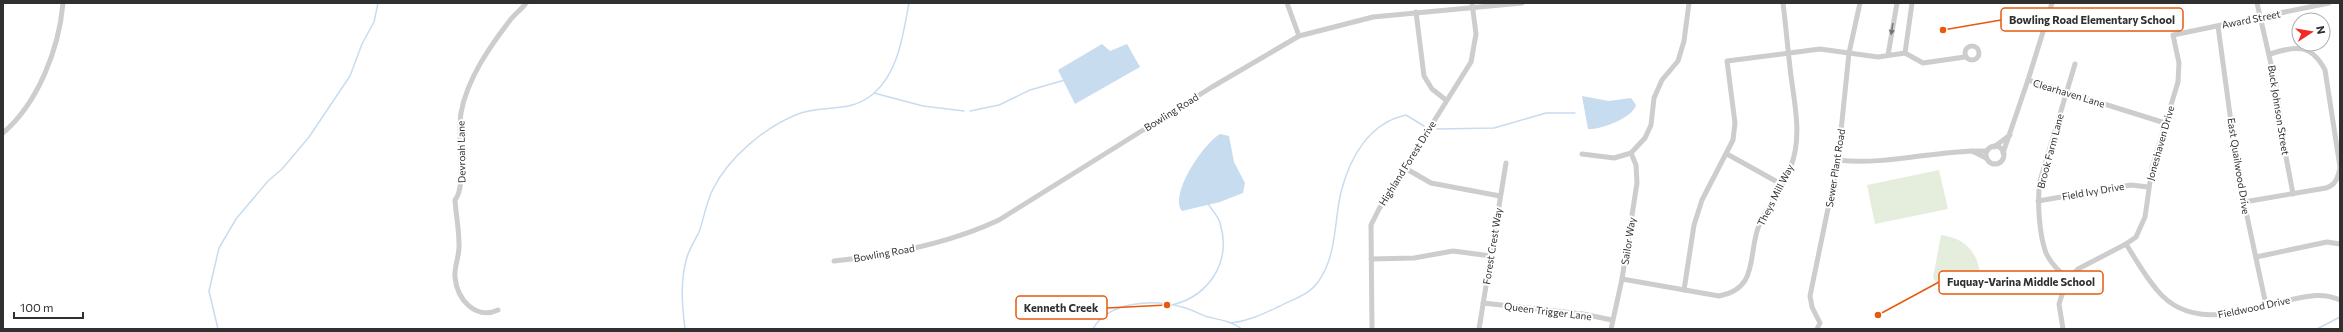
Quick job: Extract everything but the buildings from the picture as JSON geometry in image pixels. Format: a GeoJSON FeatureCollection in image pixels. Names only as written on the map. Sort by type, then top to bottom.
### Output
{"type":"FeatureCollection","features":[{"type":"Feature","properties":{"kind":"street"},"geometry":{"type":"LineString","coordinates":[[3,134],[18,121],[43,77],[61,27],[63,3]]}},
{"type":"Feature","properties":{"kind":"street","name":"Devroah Lane"},"geometry":{"type":"LineString","coordinates":[[498,310],[492,313],[479,313],[466,304],[458,290],[455,276],[459,245],[455,200],[459,196],[462,184],[460,116],[466,95],[487,52],[526,3]]}},
{"type":"Feature","properties":{"kind":"street"},"geometry":{"type":"LineString","coordinates":[[1288,3],[1299,36]]}},
{"type":"Feature","properties":{"kind":"street","name":"Bowling Road"},"geometry":{"type":"LineString","coordinates":[[834,261],[875,256],[925,245],[970,233],[999,220],[1212,87],[1299,36],[1373,17],[1473,5],[1522,3]]}},
{"type":"Feature","properties":{"kind":"street"},"geometry":{"type":"LineString","coordinates":[[1582,154],[1614,158],[1631,153],[1645,138],[1651,125],[1654,98],[1662,80],[1678,61],[1684,41],[1689,3]]}},
{"type":"Feature","properties":{"kind":"street","name":"Theys Mill Way"},"geometry":{"type":"LineString","coordinates":[[1622,279],[1719,296],[1729,294],[1740,287],[1749,274],[1758,228],[1791,167],[1797,146],[1797,122],[1783,3]]}},
{"type":"Feature","properties":{"kind":"street","name":"Sewer Plant Road"},"geometry":{"type":"LineString","coordinates":[[1817,329],[1820,323],[1812,308],[1810,296],[1838,160],[1849,53],[1860,3]]}},
{"type":"Feature","properties":{"kind":"street"},"geometry":{"type":"LineString","coordinates":[[1888,55],[1897,3]]}},
{"type":"Feature","properties":{"kind":"street"},"geometry":{"type":"LineString","coordinates":[[1905,53],[1912,3]]}},
{"type":"Feature","properties":{"kind":"street"},"geometry":{"type":"LineString","coordinates":[[2028,80],[2052,3]]}},
{"type":"Feature","properties":{"kind":"street","name":"Buck Johnson Street"},"geometry":{"type":"LineString","coordinates":[[2257,3],[2259,18],[2270,54],[2294,194]]}},
{"type":"Feature","properties":{"kind":"street","name":"Award Street"},"geometry":{"type":"LineString","coordinates":[[2173,35],[2329,3]]}},
{"type":"Feature","properties":{"kind":"street","name":"Highland Forest Drive"},"geometry":{"type":"LineString","coordinates":[[1372,329],[1371,225],[1379,209],[1471,62],[1476,34],[1473,5]]}},
{"type":"Feature","properties":{"kind":"street"},"geometry":{"type":"LineString","coordinates":[[1416,12],[1424,76],[1432,89],[1446,100]]}},
{"type":"Feature","properties":{"kind":"street","name":"East Quailwood Drive"},"geometry":{"type":"LineString","coordinates":[[2218,26],[2238,174],[2266,306]]}},
{"type":"Feature","properties":{"kind":"street","name":"Joneshaven Drive"},"geometry":{"type":"LineString","coordinates":[[2062,329],[2059,304],[2062,290],[2068,279],[2078,269],[2126,244],[2136,237],[2145,217],[2148,187],[2180,71],[2173,35]]}},
{"type":"Feature","properties":{"kind":"street"},"geometry":{"type":"LineString","coordinates":[[2244,202],[2331,187],[2338,177],[2340,168],[2325,70],[2321,63],[2311,52],[2300,48],[2290,48],[2270,54]]}},
{"type":"Feature","properties":{"kind":"street"},"geometry":{"type":"LineString","coordinates":[[1684,290],[1694,225],[1702,200],[1733,140],[1734,123],[1726,61],[1820,49],[1878,57],[1905,53],[1923,63],[1965,57]]}},
{"type":"Feature","properties":{"kind":"street","name":"Brook Farm Lane"},"geometry":{"type":"LineString","coordinates":[[2068,279],[2054,266],[2046,252],[2038,201],[2040,181],[2075,64]]}},
{"type":"Feature","properties":{"kind":"street","name":"Clearhaven Lane"},"geometry":{"type":"LineString","coordinates":[[2003,153],[2028,80],[2165,123]]}},
{"type":"Feature","properties":{"kind":"street"},"geometry":{"type":"LineString","coordinates":[[1838,160],[1864,163],[1969,150],[1987,150],[1994,147],[2010,134]]}},
{"type":"Feature","properties":{"kind":"street"},"geometry":{"type":"LineString","coordinates":[[1969,150],[1986,158],[1990,163],[1998,163],[2003,159],[2003,153],[1999,148],[1994,147]]}},
{"type":"Feature","properties":{"kind":"street"},"geometry":{"type":"LineString","coordinates":[[1986,158],[1987,150]]}},
{"type":"Feature","properties":{"kind":"street","name":"Sailor Way"},"geometry":{"type":"LineString","coordinates":[[1611,329],[1622,279],[1637,183],[1636,165],[1631,153]]}},
{"type":"Feature","properties":{"kind":"street"},"geometry":{"type":"LineString","coordinates":[[1727,154],[1782,184]]}},
{"type":"Feature","properties":{"kind":"street","name":"Forest Crest Way"},"geometry":{"type":"LineString","coordinates":[[1479,329],[1506,163]]}},
{"type":"Feature","properties":{"kind":"street"},"geometry":{"type":"LineString","coordinates":[[1405,168],[1431,183],[1500,196]]}},
{"type":"Feature","properties":{"kind":"street","name":"Field Ivy Drive"},"geometry":{"type":"LineString","coordinates":[[2038,201],[2131,184],[2148,187]]}},
{"type":"Feature","properties":{"kind":"street"},"geometry":{"type":"LineString","coordinates":[[2256,257],[2327,242],[2340,244]]}},
{"type":"Feature","properties":{"kind":"street","name":"Fieldwood Drive"},"geometry":{"type":"LineString","coordinates":[[2126,244],[2158,292],[2179,308],[2191,313],[2217,316],[2309,296],[2328,296],[2340,300]]}},
{"type":"Feature","properties":{"kind":"street"},"geometry":{"type":"LineString","coordinates":[[1371,259],[1414,258],[1453,251],[1491,256]]}},
{"type":"Feature","properties":{"kind":"street","name":"Queen Trigger Lane"},"geometry":{"type":"LineString","coordinates":[[1483,303],[1583,314],[1612,320]]}},
{"type":"Feature","properties":{"kind":"green space"},"geometry":{"type":"Polygon","coordinates":[[[1939,170],[1948,209],[1875,224],[1867,185],[1939,170]]]}},
{"type":"Feature","properties":{"kind":"green space"},"geometry":{"type":"Polygon","coordinates":[[[1941,235],[1951,237],[1959,241],[1967,246],[1972,252],[1977,260],[1979,268],[1979,288],[1936,282],[1933,278],[1941,235]]]}},
{"type":"Feature","properties":{"kind":"water"},"geometry":{"type":"Polygon","coordinates":[[[1102,44],[1110,51],[1127,44],[1140,67],[1075,104],[1058,70],[1102,44]]]}},
{"type":"Feature","properties":{"kind":"water"},"geometry":{"type":"Polygon","coordinates":[[[1582,96],[1609,101],[1631,98],[1636,105],[1634,110],[1623,119],[1600,128],[1588,129],[1582,96]]]}},
{"type":"Feature","properties":{"kind":"water"},"geometry":{"type":"Polygon","coordinates":[[[1220,134],[1229,136],[1234,162],[1245,183],[1243,193],[1220,202],[1182,211],[1179,203],[1180,193],[1184,182],[1205,147],[1220,134]]]}},
{"type":"Feature","properties":{"kind":"waterway"},"geometry":{"type":"LineString","coordinates":[[218,329],[209,291],[219,248],[236,219],[268,181],[282,169],[309,137],[350,76],[362,44],[374,22],[378,3]]}},
{"type":"Feature","properties":{"kind":"waterway"},"geometry":{"type":"LineString","coordinates":[[685,329],[682,293],[683,275],[687,257],[699,232],[713,189],[720,177],[728,166],[749,144],[773,127],[807,111],[855,104],[873,94],[882,85],[894,64],[902,40],[909,3]]}},
{"type":"Feature","properties":{"kind":"waterway"},"geometry":{"type":"LineString","coordinates":[[970,111],[999,105],[1030,90],[1065,80]]}},
{"type":"Feature","properties":{"kind":"waterway"},"geometry":{"type":"LineString","coordinates":[[874,93],[923,106],[964,111]]}},
{"type":"Feature","properties":{"kind":"waterway"},"geometry":{"type":"LineString","coordinates":[[1437,129],[1494,128],[1546,113],[1575,113]]}},
{"type":"Feature","properties":{"kind":"waterway"},"geometry":{"type":"LineString","coordinates":[[1231,323],[1244,321],[1262,314],[1300,296],[1310,290],[1318,282],[1329,261],[1332,250],[1341,192],[1345,179],[1350,166],[1363,143],[1382,125],[1393,119],[1406,115],[1424,126]]}},
{"type":"Feature","properties":{"kind":"waterway"},"geometry":{"type":"LineString","coordinates":[[1172,305],[1197,294],[1207,285],[1220,264],[1223,251],[1223,237],[1219,220],[1208,203]]}},
{"type":"Feature","properties":{"kind":"waterway"},"geometry":{"type":"LineString","coordinates":[[1093,329],[1100,320],[1109,313],[1133,304],[1145,303],[1171,304],[1208,317],[1230,322],[1242,329]]}},
{"type":"Feature","properties":{"kind":"waterway"},"geometry":{"type":"LineString","coordinates":[[2317,329],[2340,317]]}},
{"type":"Feature","properties":{"kind":"place","name":"Bowling Road Elementary School"},"geometry":{"type":"Point","coordinates":[1943,30]}},
{"type":"Feature","properties":{"kind":"place","name":"Kenneth Creek"},"geometry":{"type":"Point","coordinates":[1167,305]}},
{"type":"Feature","properties":{"kind":"place","name":"Fuquay-Varina Middle School"},"geometry":{"type":"Point","coordinates":[1878,315]}}]}
